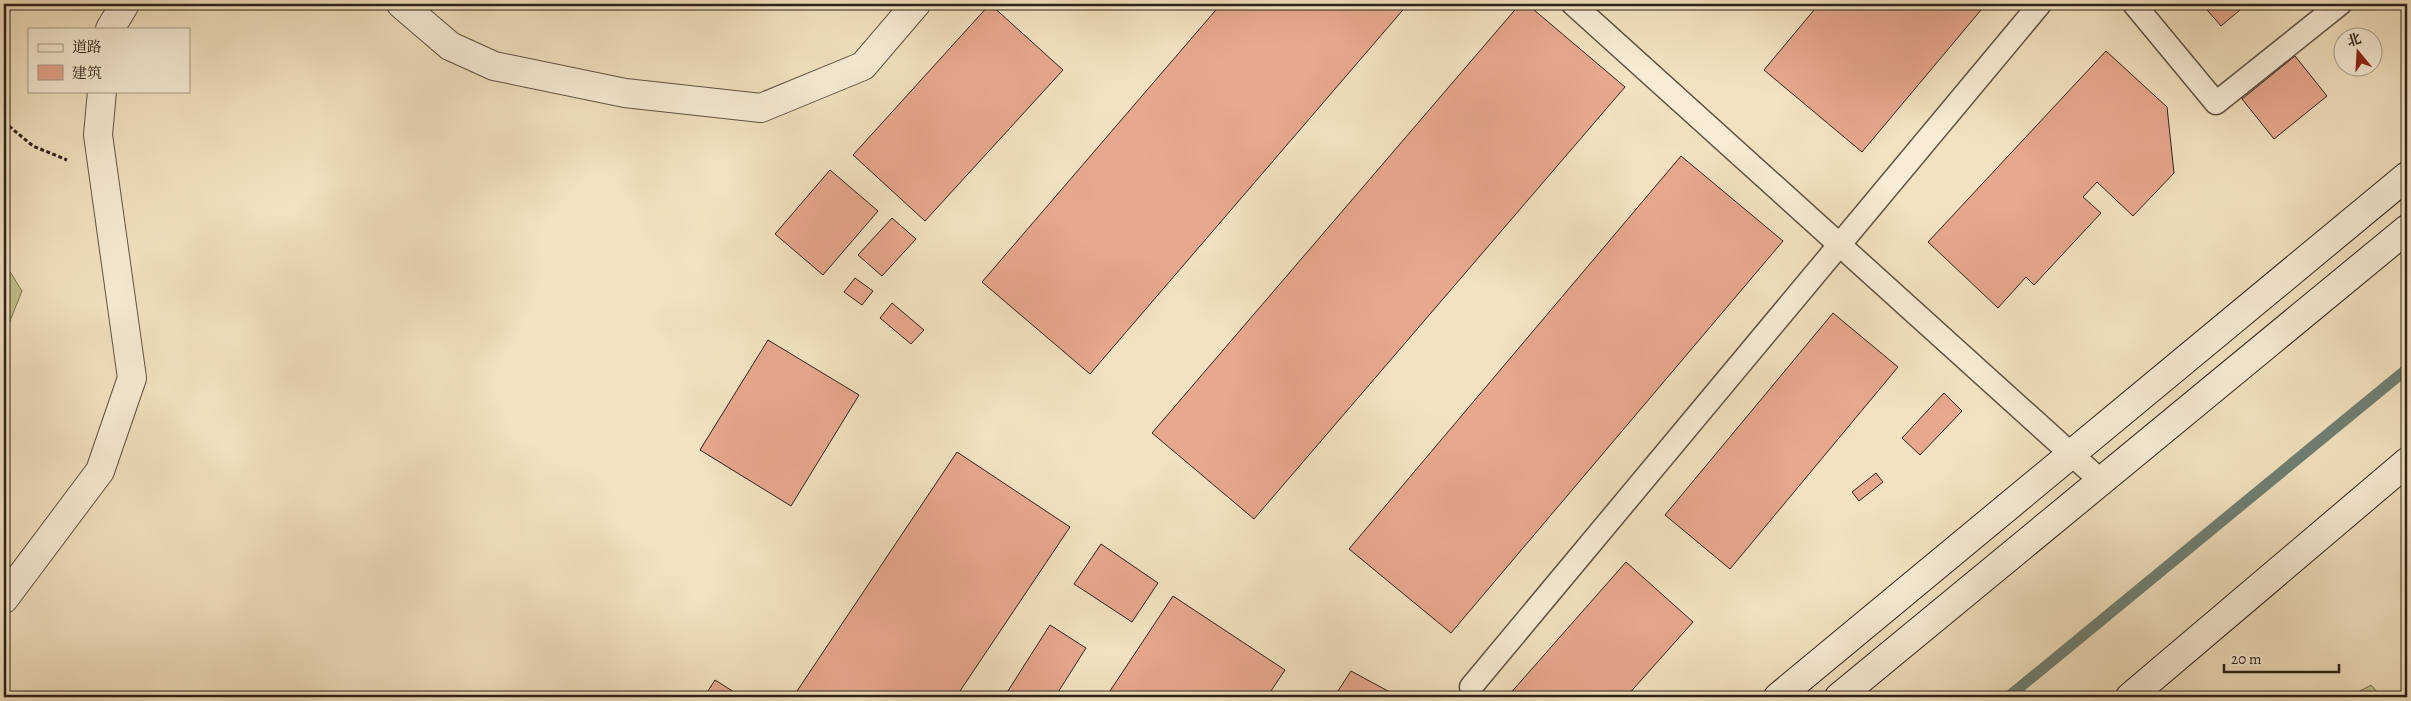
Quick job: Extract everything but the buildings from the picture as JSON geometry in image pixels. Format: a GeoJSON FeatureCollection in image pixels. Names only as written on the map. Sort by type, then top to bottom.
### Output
{"type":"FeatureCollection","features":[{"type":"Feature","properties":{"kind":"street"},"geometry":{"type":"LineString","coordinates":[[111,28],[125,4]]}},
{"type":"Feature","properties":{"kind":"street"},"geometry":{"type":"LineString","coordinates":[[401,4],[450,46],[494,66],[625,93],[761,108],[862,66],[916,4]]}},
{"type":"Feature","properties":{"kind":"street"},"geometry":{"type":"LineString","coordinates":[[4,599],[100,471],[132,378],[98,135],[102,92]]}},
{"type":"Feature","properties":{"kind":"street"},"geometry":{"type":"LineString","coordinates":[[1778,697],[2407,176]]}},
{"type":"Feature","properties":{"kind":"street"},"geometry":{"type":"LineString","coordinates":[[1839,697],[2407,229]]}},
{"type":"Feature","properties":{"kind":"street"},"geometry":{"type":"LineString","coordinates":[[2130,697],[2407,462]]}},
{"type":"Feature","properties":{"kind":"lane"},"geometry":{"type":"LineString","coordinates":[[1573,4],[2101,481]]}},
{"type":"Feature","properties":{"kind":"lane"},"geometry":{"type":"LineString","coordinates":[[1471,687],[2040,4]]}},
{"type":"Feature","properties":{"kind":"lane"},"geometry":{"type":"LineString","coordinates":[[2134,4],[2216,103],[2340,4]]}},
{"type":"Feature","properties":{"kind":"path"},"geometry":{"type":"LineString","coordinates":[[4,122],[33,146],[64,160],[100,153]]}},
{"type":"Feature","properties":{"kind":"shaded area"},"geometry":{"type":"Polygon","coordinates":[[[4,262],[22,291],[4,336],[4,262]]]}},
{"type":"Feature","properties":{"kind":"shaded area"},"geometry":{"type":"Polygon","coordinates":[[[2371,685],[2382,697],[2349,697],[2371,685]]]}},
{"type":"Feature","properties":{"kind":"waterway"},"geometry":{"type":"LineString","coordinates":[[2008,697],[2407,369]]}}]}
